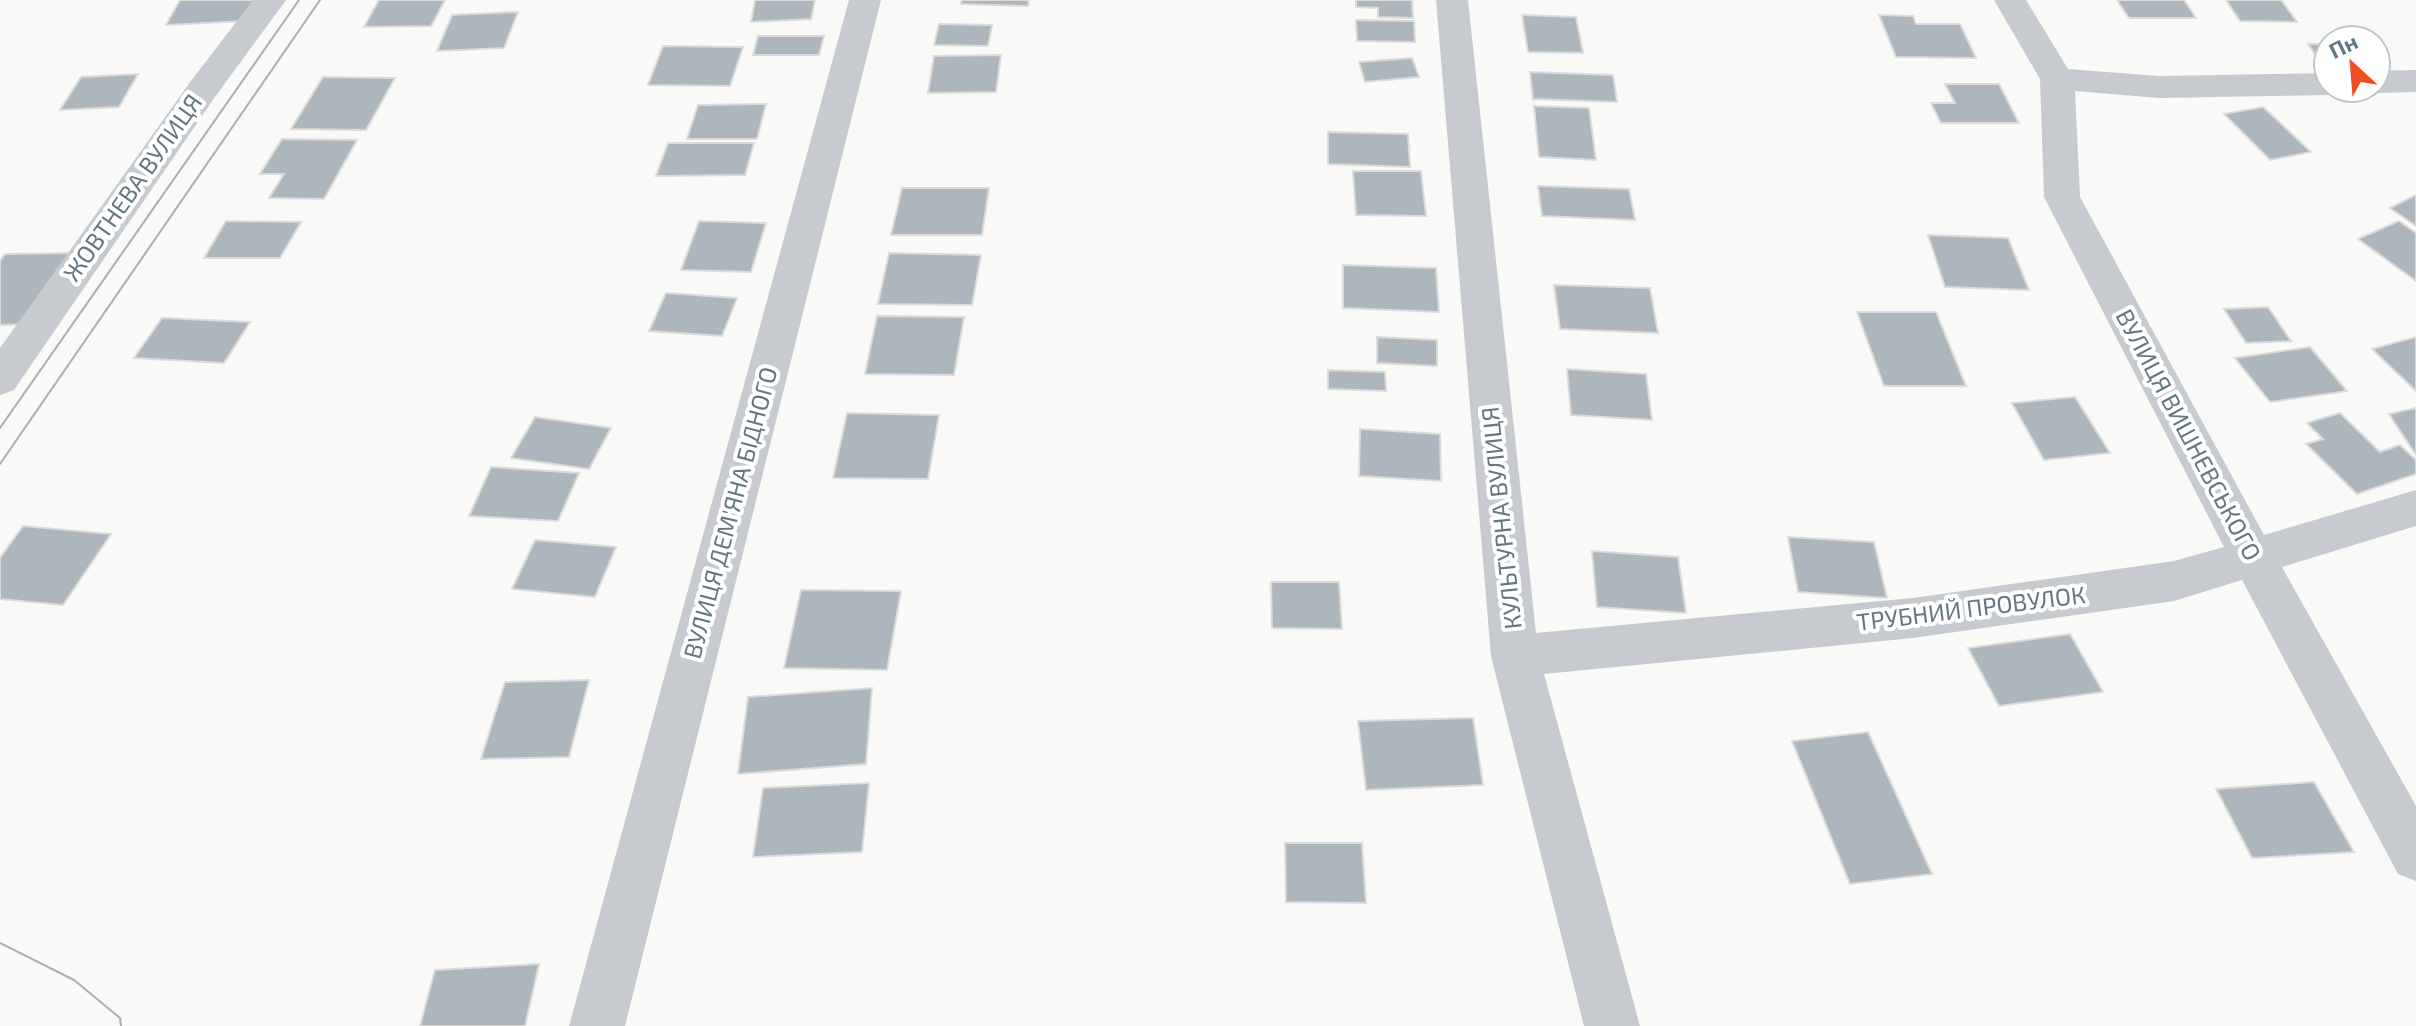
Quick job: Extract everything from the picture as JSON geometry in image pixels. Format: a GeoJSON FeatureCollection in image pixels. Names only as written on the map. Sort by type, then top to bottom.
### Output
{"type":"FeatureCollection","features":[{"type":"Feature","properties":{"kind":"street","name":"ЖОВТНЕВА ВУЛИЦЯ"},"geometry":{"type":"LineString","coordinates":[[0,379],[203,89],[270,0]]}},
{"type":"Feature","properties":{"kind":"street","name":"ВУЛИЦЯ ДЕМ'ЯНА БІДНОГО"},"geometry":{"type":"LineString","coordinates":[[597,1026],[865,0]]}},
{"type":"Feature","properties":{"kind":"street","name":"КУЛЬТУРНА ВУЛИЦЯ"},"geometry":{"type":"LineString","coordinates":[[1452,0],[1515,656],[1612,1026]]}},
{"type":"Feature","properties":{"kind":"street","name":"ВУЛИЦЯ ВИШНЕВСЬКОГО"},"geometry":{"type":"LineString","coordinates":[[2010,0],[2057,79],[2062,197],[2252,556],[2416,856]]}},
{"type":"Feature","properties":{"kind":"street"},"geometry":{"type":"LineString","coordinates":[[2057,79],[2159,87],[2312,84]]}},
{"type":"Feature","properties":{"kind":"street"},"geometry":{"type":"LineString","coordinates":[[2392,82],[2416,81]]}},
{"type":"Feature","properties":{"kind":"street","name":"ТРУБНИЙ ПРОВУЛОК"},"geometry":{"type":"LineString","coordinates":[[1515,656],[1913,618],[2174,581],[2416,508]]}},
{"type":"Feature","properties":{"kind":"building"},"geometry":{"type":"Polygon","coordinates":[[[180,0],[257,0],[246,21],[166,25],[180,0]]]}},
{"type":"Feature","properties":{"kind":"building"},"geometry":{"type":"Polygon","coordinates":[[[379,0],[445,0],[431,26],[364,27],[379,0]]]}},
{"type":"Feature","properties":{"kind":"building"},"geometry":{"type":"Polygon","coordinates":[[[755,0],[815,0],[811,19],[751,22],[755,0]]]}},
{"type":"Feature","properties":{"kind":"building"},"geometry":{"type":"Polygon","coordinates":[[[962,0],[1029,0],[1028,6],[961,4],[962,0]]]}},
{"type":"Feature","properties":{"kind":"building"},"geometry":{"type":"Polygon","coordinates":[[[1356,0],[1412,0],[1413,18],[1378,17],[1378,8],[1356,7],[1356,0]]]}},
{"type":"Feature","properties":{"kind":"building"},"geometry":{"type":"Polygon","coordinates":[[[2117,0],[2184,0],[2196,18],[2129,18],[2117,0]]]}},
{"type":"Feature","properties":{"kind":"building"},"geometry":{"type":"Polygon","coordinates":[[[2226,0],[2281,0],[2297,22],[2240,21],[2226,0]]]}},
{"type":"Feature","properties":{"kind":"building"},"geometry":{"type":"Polygon","coordinates":[[[518,12],[504,48],[437,51],[452,15],[518,12]]]}},
{"type":"Feature","properties":{"kind":"building"},"geometry":{"type":"Polygon","coordinates":[[[1522,15],[1576,17],[1583,53],[1528,52],[1522,15]]]}},
{"type":"Feature","properties":{"kind":"building"},"geometry":{"type":"Polygon","coordinates":[[[1879,15],[1913,16],[1916,24],[1960,24],[1976,58],[1896,57],[1879,15]]]}},
{"type":"Feature","properties":{"kind":"building"},"geometry":{"type":"Polygon","coordinates":[[[1356,20],[1414,21],[1415,42],[1357,41],[1356,20]]]}},
{"type":"Feature","properties":{"kind":"building"},"geometry":{"type":"Polygon","coordinates":[[[939,24],[992,25],[988,46],[934,45],[939,24]]]}},
{"type":"Feature","properties":{"kind":"building"},"geometry":{"type":"Polygon","coordinates":[[[758,36],[824,36],[819,55],[753,55],[758,36]]]}},
{"type":"Feature","properties":{"kind":"building"},"geometry":{"type":"Polygon","coordinates":[[[663,46],[743,47],[730,86],[648,85],[663,46]]]}},
{"type":"Feature","properties":{"kind":"building"},"geometry":{"type":"Polygon","coordinates":[[[1001,55],[996,92],[928,93],[934,56],[1001,55]]]}},
{"type":"Feature","properties":{"kind":"building"},"geometry":{"type":"Polygon","coordinates":[[[1412,58],[1419,77],[1365,82],[1359,62],[1412,58]]]}},
{"type":"Feature","properties":{"kind":"building"},"geometry":{"type":"Polygon","coordinates":[[[1530,72],[1613,75],[1617,102],[1533,99],[1530,72]]]}},
{"type":"Feature","properties":{"kind":"building"},"geometry":{"type":"Polygon","coordinates":[[[138,74],[119,107],[60,110],[81,77],[138,74]]]}},
{"type":"Feature","properties":{"kind":"building"},"geometry":{"type":"Polygon","coordinates":[[[323,77],[395,78],[366,130],[291,129],[323,77]]]}},
{"type":"Feature","properties":{"kind":"building"},"geometry":{"type":"Polygon","coordinates":[[[1945,84],[1999,84],[2019,123],[1941,123],[1931,103],[1955,103],[1945,84]]]}},
{"type":"Feature","properties":{"kind":"building"},"geometry":{"type":"Polygon","coordinates":[[[766,104],[757,139],[687,139],[698,105],[766,104]]]}},
{"type":"Feature","properties":{"kind":"building"},"geometry":{"type":"Polygon","coordinates":[[[1534,106],[1589,108],[1596,160],[1539,157],[1534,106]]]}},
{"type":"Feature","properties":{"kind":"building"},"geometry":{"type":"Polygon","coordinates":[[[2263,107],[2311,152],[2270,160],[2224,114],[2263,107]]]}},
{"type":"Feature","properties":{"kind":"building"},"geometry":{"type":"Polygon","coordinates":[[[1328,132],[1408,134],[1410,167],[1328,164],[1328,132]]]}},
{"type":"Feature","properties":{"kind":"building"},"geometry":{"type":"Polygon","coordinates":[[[282,139],[357,140],[324,199],[269,198],[284,174],[260,174],[282,139]]]}},
{"type":"Feature","properties":{"kind":"building"},"geometry":{"type":"Polygon","coordinates":[[[668,143],[754,143],[745,175],[656,176],[668,143]]]}},
{"type":"Feature","properties":{"kind":"building"},"geometry":{"type":"Polygon","coordinates":[[[1353,171],[1421,171],[1426,216],[1356,215],[1353,171]]]}},
{"type":"Feature","properties":{"kind":"building"},"geometry":{"type":"Polygon","coordinates":[[[1538,186],[1629,189],[1635,220],[1542,216],[1538,186]]]}},
{"type":"Feature","properties":{"kind":"building"},"geometry":{"type":"Polygon","coordinates":[[[902,188],[989,188],[982,235],[891,235],[902,188]]]}},
{"type":"Feature","properties":{"kind":"building"},"geometry":{"type":"Polygon","coordinates":[[[2416,195],[2416,226],[2390,208],[2416,195]]]}},
{"type":"Feature","properties":{"kind":"building"},"geometry":{"type":"Polygon","coordinates":[[[226,221],[301,222],[280,258],[204,258],[226,221]]]}},
{"type":"Feature","properties":{"kind":"building"},"geometry":{"type":"Polygon","coordinates":[[[699,221],[766,223],[751,272],[681,270],[699,221]]]}},
{"type":"Feature","properties":{"kind":"building"},"geometry":{"type":"Polygon","coordinates":[[[2399,221],[2416,233],[2416,281],[2358,239],[2399,221]]]}},
{"type":"Feature","properties":{"kind":"building"},"geometry":{"type":"Polygon","coordinates":[[[1928,235],[2008,238],[2029,290],[1945,287],[1928,235]]]}},
{"type":"Feature","properties":{"kind":"building"},"geometry":{"type":"Polygon","coordinates":[[[70,253],[25,324],[0,325],[0,261],[5,254],[70,253]]]}},
{"type":"Feature","properties":{"kind":"building"},"geometry":{"type":"Polygon","coordinates":[[[889,253],[981,255],[972,305],[878,304],[889,253]]]}},
{"type":"Feature","properties":{"kind":"building"},"geometry":{"type":"Polygon","coordinates":[[[1343,265],[1436,268],[1439,312],[1343,308],[1343,265]]]}},
{"type":"Feature","properties":{"kind":"building"},"geometry":{"type":"Polygon","coordinates":[[[1554,285],[1650,288],[1658,333],[1560,329],[1554,285]]]}},
{"type":"Feature","properties":{"kind":"building"},"geometry":{"type":"Polygon","coordinates":[[[666,293],[737,298],[722,336],[649,331],[666,293]]]}},
{"type":"Feature","properties":{"kind":"building"},"geometry":{"type":"Polygon","coordinates":[[[2268,307],[2291,341],[2246,343],[2224,309],[2268,307]]]}},
{"type":"Feature","properties":{"kind":"building"},"geometry":{"type":"Polygon","coordinates":[[[1857,312],[1936,312],[1966,386],[1884,386],[1857,312]]]}},
{"type":"Feature","properties":{"kind":"building"},"geometry":{"type":"Polygon","coordinates":[[[877,316],[964,317],[954,375],[865,374],[877,316]]]}},
{"type":"Feature","properties":{"kind":"building"},"geometry":{"type":"Polygon","coordinates":[[[162,318],[250,322],[224,363],[134,358],[162,318]]]}},
{"type":"Feature","properties":{"kind":"building"},"geometry":{"type":"Polygon","coordinates":[[[1377,337],[1437,340],[1437,366],[1377,363],[1377,337]]]}},
{"type":"Feature","properties":{"kind":"building"},"geometry":{"type":"Polygon","coordinates":[[[2416,337],[2416,391],[2372,349],[2416,337]]]}},
{"type":"Feature","properties":{"kind":"building"},"geometry":{"type":"Polygon","coordinates":[[[2310,347],[2347,391],[2270,402],[2235,358],[2310,347]]]}},
{"type":"Feature","properties":{"kind":"building"},"geometry":{"type":"Polygon","coordinates":[[[1567,369],[1646,374],[1652,420],[1571,415],[1567,369]]]}},
{"type":"Feature","properties":{"kind":"building"},"geometry":{"type":"Polygon","coordinates":[[[1328,370],[1385,372],[1386,391],[1328,389],[1328,370]]]}},
{"type":"Feature","properties":{"kind":"building"},"geometry":{"type":"Polygon","coordinates":[[[2075,397],[2110,453],[2044,460],[2012,403],[2075,397]]]}},
{"type":"Feature","properties":{"kind":"building"},"geometry":{"type":"Polygon","coordinates":[[[2416,408],[2416,455],[2389,414],[2416,408]]]}},
{"type":"Feature","properties":{"kind":"building"},"geometry":{"type":"Polygon","coordinates":[[[847,413],[939,415],[928,479],[833,478],[847,413]]]}},
{"type":"Feature","properties":{"kind":"building"},"geometry":{"type":"Polygon","coordinates":[[[2340,413],[2380,452],[2400,445],[2416,460],[2416,474],[2357,494],[2306,444],[2323,439],[2307,423],[2340,413]]]}},
{"type":"Feature","properties":{"kind":"building"},"geometry":{"type":"Polygon","coordinates":[[[535,417],[611,428],[589,469],[511,458],[535,417]]]}},
{"type":"Feature","properties":{"kind":"building"},"geometry":{"type":"Polygon","coordinates":[[[1360,429],[1440,434],[1441,481],[1359,476],[1360,429]]]}},
{"type":"Feature","properties":{"kind":"building"},"geometry":{"type":"Polygon","coordinates":[[[491,467],[579,473],[558,521],[469,516],[491,467]]]}},
{"type":"Feature","properties":{"kind":"building"},"geometry":{"type":"Polygon","coordinates":[[[23,526],[111,534],[63,605],[0,599],[0,558],[23,526]]]}},
{"type":"Feature","properties":{"kind":"building"},"geometry":{"type":"Polygon","coordinates":[[[1788,537],[1874,542],[1887,598],[1798,592],[1788,537]]]}},
{"type":"Feature","properties":{"kind":"building"},"geometry":{"type":"Polygon","coordinates":[[[535,540],[616,547],[595,597],[512,589],[535,540]]]}},
{"type":"Feature","properties":{"kind":"building"},"geometry":{"type":"Polygon","coordinates":[[[1592,551],[1678,557],[1686,613],[1597,607],[1592,551]]]}},
{"type":"Feature","properties":{"kind":"building"},"geometry":{"type":"Polygon","coordinates":[[[1271,582],[1339,582],[1342,629],[1272,628],[1271,582]]]}},
{"type":"Feature","properties":{"kind":"building"},"geometry":{"type":"Polygon","coordinates":[[[801,590],[901,591],[887,670],[784,668],[801,590]]]}},
{"type":"Feature","properties":{"kind":"building"},"geometry":{"type":"Polygon","coordinates":[[[2070,634],[2103,692],[1999,706],[1968,648],[2070,634]]]}},
{"type":"Feature","properties":{"kind":"building"},"geometry":{"type":"Polygon","coordinates":[[[589,680],[569,757],[481,759],[505,682],[589,680]]]}},
{"type":"Feature","properties":{"kind":"building"},"geometry":{"type":"Polygon","coordinates":[[[872,688],[866,764],[738,774],[748,697],[872,688]]]}},
{"type":"Feature","properties":{"kind":"building"},"geometry":{"type":"Polygon","coordinates":[[[1473,718],[1483,785],[1366,790],[1358,721],[1473,718]]]}},
{"type":"Feature","properties":{"kind":"building"},"geometry":{"type":"Polygon","coordinates":[[[1868,732],[1932,874],[1850,884],[1792,741],[1868,732]]]}},
{"type":"Feature","properties":{"kind":"building"},"geometry":{"type":"Polygon","coordinates":[[[2314,782],[2354,852],[2252,858],[2216,789],[2314,782]]]}},
{"type":"Feature","properties":{"kind":"building"},"geometry":{"type":"Polygon","coordinates":[[[869,783],[862,852],[753,857],[763,788],[869,783]]]}},
{"type":"Feature","properties":{"kind":"building"},"geometry":{"type":"Polygon","coordinates":[[[1285,843],[1362,843],[1366,903],[1286,902],[1285,843]]]}},
{"type":"Feature","properties":{"kind":"building"},"geometry":{"type":"Polygon","coordinates":[[[539,964],[525,1026],[420,1026],[435,970],[539,964]]]}},
{"type":"Feature","properties":{"kind":"tram line"},"geometry":{"type":"LineString","coordinates":[[0,428],[299,0]]}},
{"type":"Feature","properties":{"kind":"tram line"},"geometry":{"type":"LineString","coordinates":[[0,464],[320,0]]}},
{"type":"Feature","properties":{"kind":"tram line"},"geometry":{"type":"LineString","coordinates":[[0,943],[74,980],[120,1018],[121,1026]]}}]}
